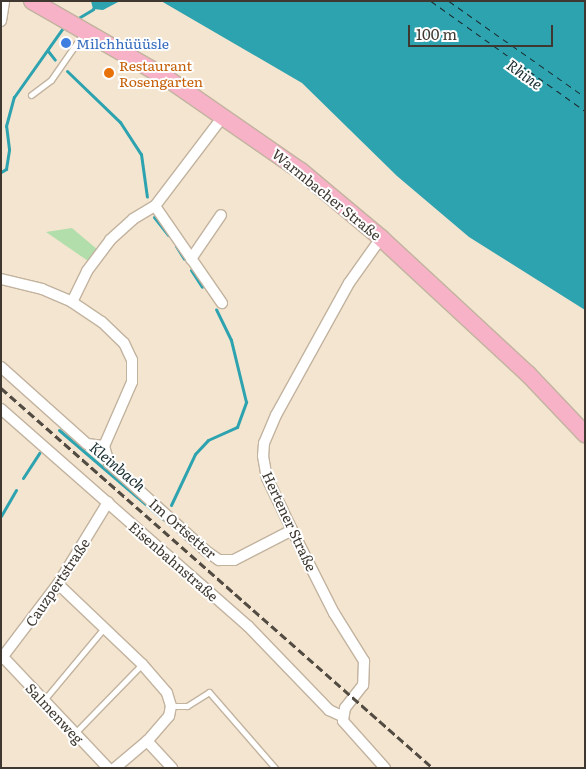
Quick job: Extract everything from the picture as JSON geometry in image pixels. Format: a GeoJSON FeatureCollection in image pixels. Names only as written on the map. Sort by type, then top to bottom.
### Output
{"type":"FeatureCollection","features":[{"type":"Feature","properties":{"kind":"main road","name":"Warmbacher Straße"},"geometry":{"type":"LineString","coordinates":[[32,1],[224,115],[301,171],[381,238],[528,374],[582,428]]}},
{"type":"Feature","properties":{"kind":"street"},"geometry":{"type":"LineString","coordinates":[[1,21],[4,1]]}},
{"type":"Feature","properties":{"kind":"street"},"geometry":{"type":"LineString","coordinates":[[72,302],[87,271],[110,240],[133,219],[155,206],[224,115]]}},
{"type":"Feature","properties":{"kind":"street"},"geometry":{"type":"LineString","coordinates":[[155,206],[222,303]]}},
{"type":"Feature","properties":{"kind":"street"},"geometry":{"type":"LineString","coordinates":[[192,258],[221,215]]}},
{"type":"Feature","properties":{"kind":"street","name":"Hertener Straße"},"geometry":{"type":"LineString","coordinates":[[342,716],[364,685],[364,661],[334,613],[267,478],[264,443],[276,415],[350,283],[381,238]]}},
{"type":"Feature","properties":{"kind":"street"},"geometry":{"type":"LineString","coordinates":[[1,279],[42,289],[72,302],[102,322],[124,343],[132,360],[132,382],[104,446],[87,444],[1,367]]}},
{"type":"Feature","properties":{"kind":"street","name":"Eisenbahnstraße"},"geometry":{"type":"LineString","coordinates":[[1,409],[248,626],[329,710],[342,716]]}},
{"type":"Feature","properties":{"kind":"street","name":"Im Ortsetter"},"geometry":{"type":"LineString","coordinates":[[104,446],[109,463],[219,560],[234,560],[292,530]]}},
{"type":"Feature","properties":{"kind":"street","name":"Cauzpertstraße"},"geometry":{"type":"LineString","coordinates":[[2,658],[58,584],[108,502]]}},
{"type":"Feature","properties":{"kind":"street"},"geometry":{"type":"LineString","coordinates":[[58,584],[142,664],[167,693],[171,706],[169,716],[147,741],[115,768]]}},
{"type":"Feature","properties":{"kind":"street","name":"Salmenweg"},"geometry":{"type":"LineString","coordinates":[[2,658],[108,768]]}},
{"type":"Feature","properties":{"kind":"street"},"geometry":{"type":"LineString","coordinates":[[342,716],[350,732],[385,768]]}},
{"type":"Feature","properties":{"kind":"street"},"geometry":{"type":"LineString","coordinates":[[147,741],[172,768]]}},
{"type":"Feature","properties":{"kind":"lane"},"geometry":{"type":"LineString","coordinates":[[32,95],[52,80],[76,26]]}},
{"type":"Feature","properties":{"kind":"lane"},"geometry":{"type":"LineString","coordinates":[[44,701],[104,628]]}},
{"type":"Feature","properties":{"kind":"lane"},"geometry":{"type":"LineString","coordinates":[[75,734],[142,664]]}},
{"type":"Feature","properties":{"kind":"lane"},"geometry":{"type":"LineString","coordinates":[[171,706],[187,706],[209,692],[275,768]]}},
{"type":"Feature","properties":{"kind":"green space"},"geometry":{"type":"Polygon","coordinates":[[[72,228],[98,250],[88,261],[46,232],[72,228]]]}},
{"type":"Feature","properties":{"kind":"water"},"geometry":{"type":"Polygon","coordinates":[[[91,1],[120,1],[103,10],[93,9],[91,1]]]}},
{"type":"Feature","properties":{"kind":"water","name":"Rhine"},"geometry":{"type":"Polygon","coordinates":[[[161,1],[585,1],[585,310],[469,237],[397,176],[302,83],[161,1]]]}},
{"type":"Feature","properties":{"kind":"waterway"},"geometry":{"type":"LineString","coordinates":[[75,20],[93,9],[98,1]]}},
{"type":"Feature","properties":{"kind":"waterway"},"geometry":{"type":"LineString","coordinates":[[1,172],[6,169],[9,149],[6,126],[14,97],[65,25]]}},
{"type":"Feature","properties":{"kind":"waterway"},"geometry":{"type":"LineString","coordinates":[[48,51],[55,60]]}},
{"type":"Feature","properties":{"kind":"waterway"},"geometry":{"type":"LineString","coordinates":[[67,71],[120,122],[141,154],[147,197]]}},
{"type":"Feature","properties":{"kind":"waterway"},"geometry":{"type":"LineString","coordinates":[[154,217],[168,235]]}},
{"type":"Feature","properties":{"kind":"waterway"},"geometry":{"type":"LineString","coordinates":[[176,246],[184,259]]}},
{"type":"Feature","properties":{"kind":"waterway"},"geometry":{"type":"LineString","coordinates":[[191,270],[202,287]]}},
{"type":"Feature","properties":{"kind":"waterway","name":"Kleinbach"},"geometry":{"type":"LineString","coordinates":[[171,505],[195,454],[208,440],[237,427],[246,402],[231,340],[216,309]]}},
{"type":"Feature","properties":{"kind":"waterway","name":"Kleinbach"},"geometry":{"type":"LineString","coordinates":[[59,430],[163,519]]}},
{"type":"Feature","properties":{"kind":"waterway","name":"Kleinbach"},"geometry":{"type":"LineString","coordinates":[[23,478],[39,453]]}},
{"type":"Feature","properties":{"kind":"waterway","name":"Kleinbach"},"geometry":{"type":"LineString","coordinates":[[1,516],[16,490]]}},
{"type":"Feature","properties":{"kind":"ferry route"},"geometry":{"type":"LineString","coordinates":[[431,1],[585,111]]}},
{"type":"Feature","properties":{"kind":"ferry route"},"geometry":{"type":"LineString","coordinates":[[449,1],[585,97]]}},
{"type":"Feature","properties":{"kind":"railway"},"geometry":{"type":"LineString","coordinates":[[1,388],[433,768]]}},
{"type":"Feature","properties":{"kind":"place","name":"Milchhüüüsle"},"geometry":{"type":"Point","coordinates":[66,43]}},
{"type":"Feature","properties":{"kind":"place","name":"Restaurant Rosengarten"},"geometry":{"type":"Point","coordinates":[109,73]}}]}
